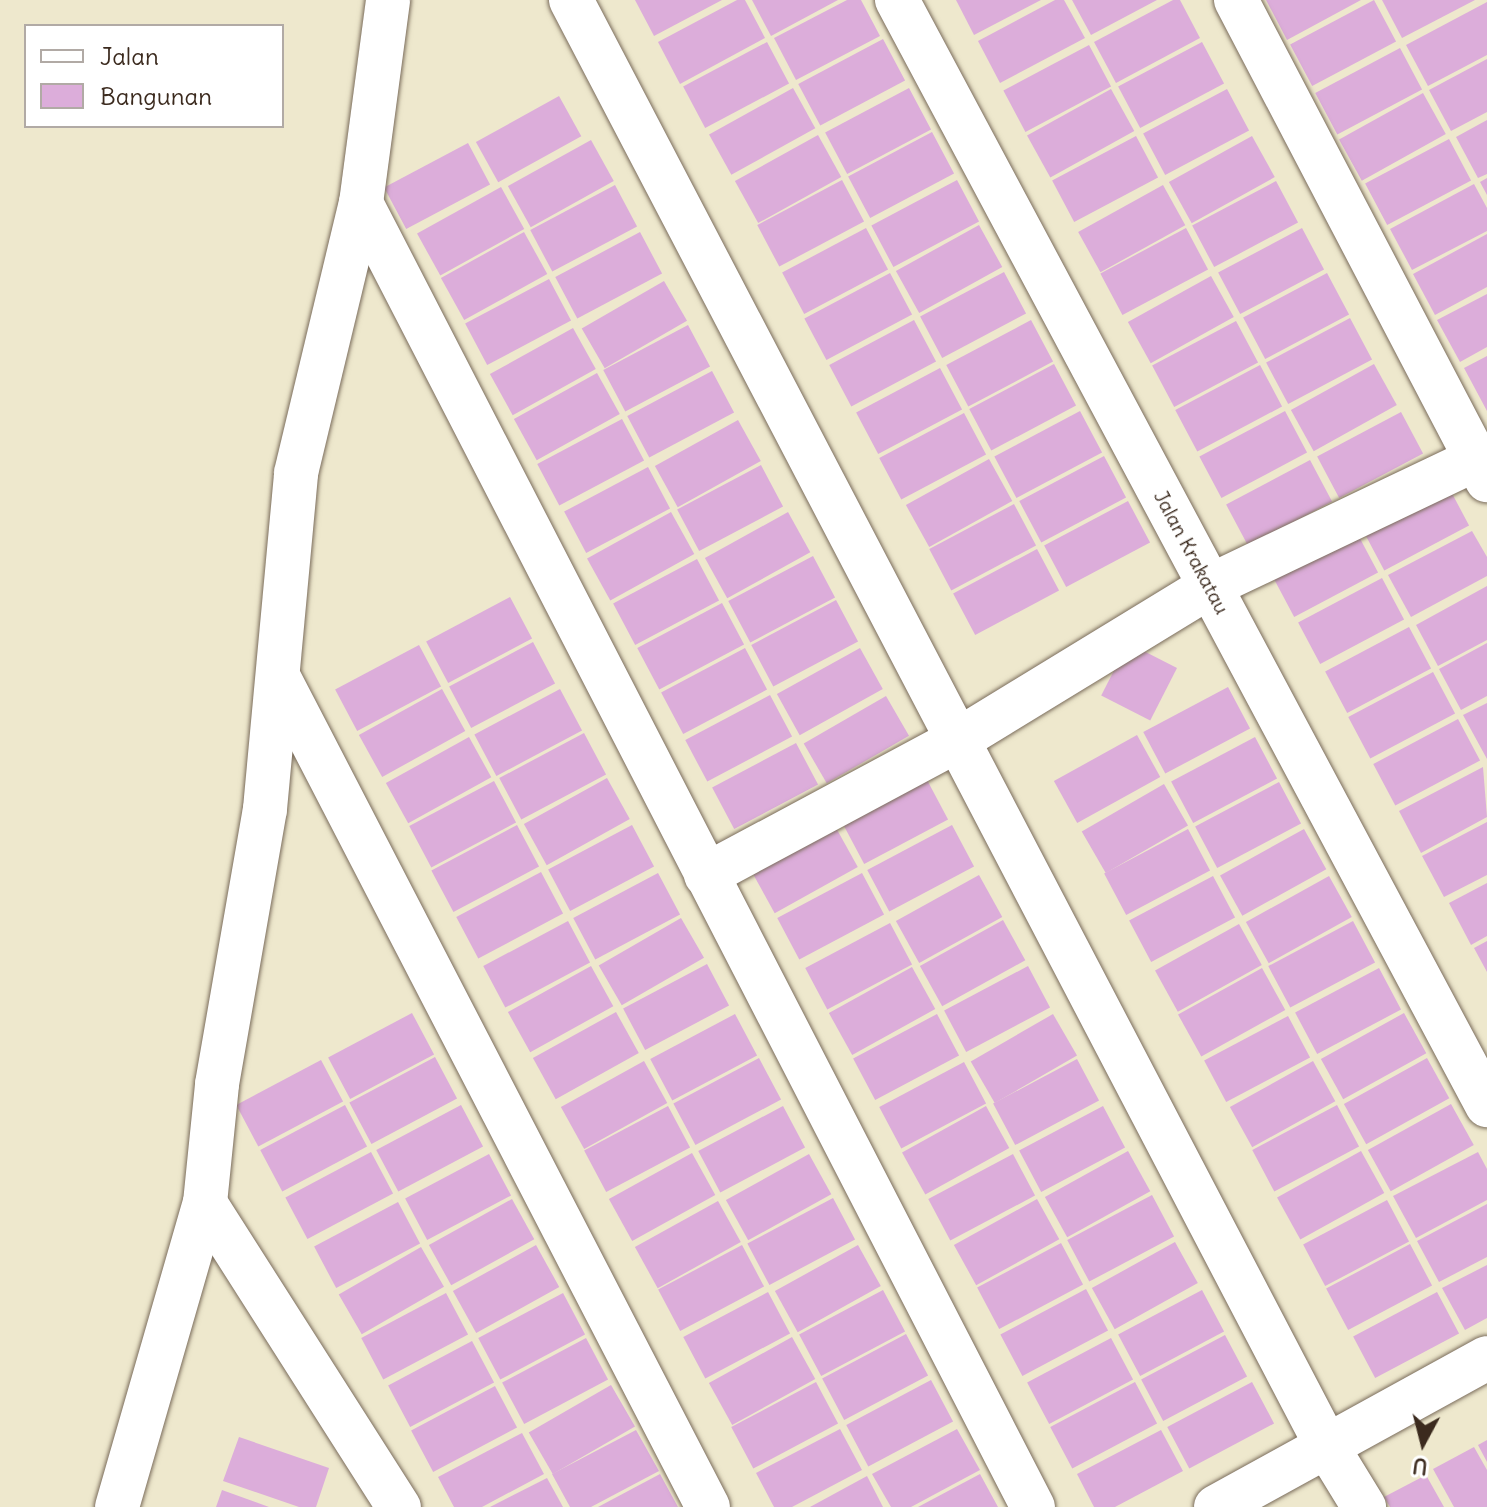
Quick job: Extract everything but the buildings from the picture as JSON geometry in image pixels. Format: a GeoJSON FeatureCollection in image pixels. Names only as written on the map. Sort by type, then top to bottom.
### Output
{"type":"FeatureCollection","features":[{"type":"Feature","properties":{"kind":"street"},"geometry":{"type":"LineString","coordinates":[[117,1507],[205,1203],[217,1084],[251,908],[280,680],[296,473],[361,203],[388,0]]}},
{"type":"Feature","properties":{"kind":"street"},"geometry":{"type":"LineString","coordinates":[[571,0],[1326,1445],[1364,1507]]}},
{"type":"Feature","properties":{"kind":"street","name":"Jalan Krakatau"},"geometry":{"type":"LineString","coordinates":[[897,0],[1487,1105]]}},
{"type":"Feature","properties":{"kind":"street"},"geometry":{"type":"LineString","coordinates":[[706,875],[958,740],[1210,586],[1482,470],[1236,0]]}},
{"type":"Feature","properties":{"kind":"street"},"geometry":{"type":"LineString","coordinates":[[361,203],[1033,1507]]}},
{"type":"Feature","properties":{"kind":"street"},"geometry":{"type":"LineString","coordinates":[[280,680],[708,1507]]}},
{"type":"Feature","properties":{"kind":"street"},"geometry":{"type":"LineString","coordinates":[[205,1203],[399,1507]]}},
{"type":"Feature","properties":{"kind":"street"},"geometry":{"type":"LineString","coordinates":[[1216,1507],[1487,1358]]}}]}
